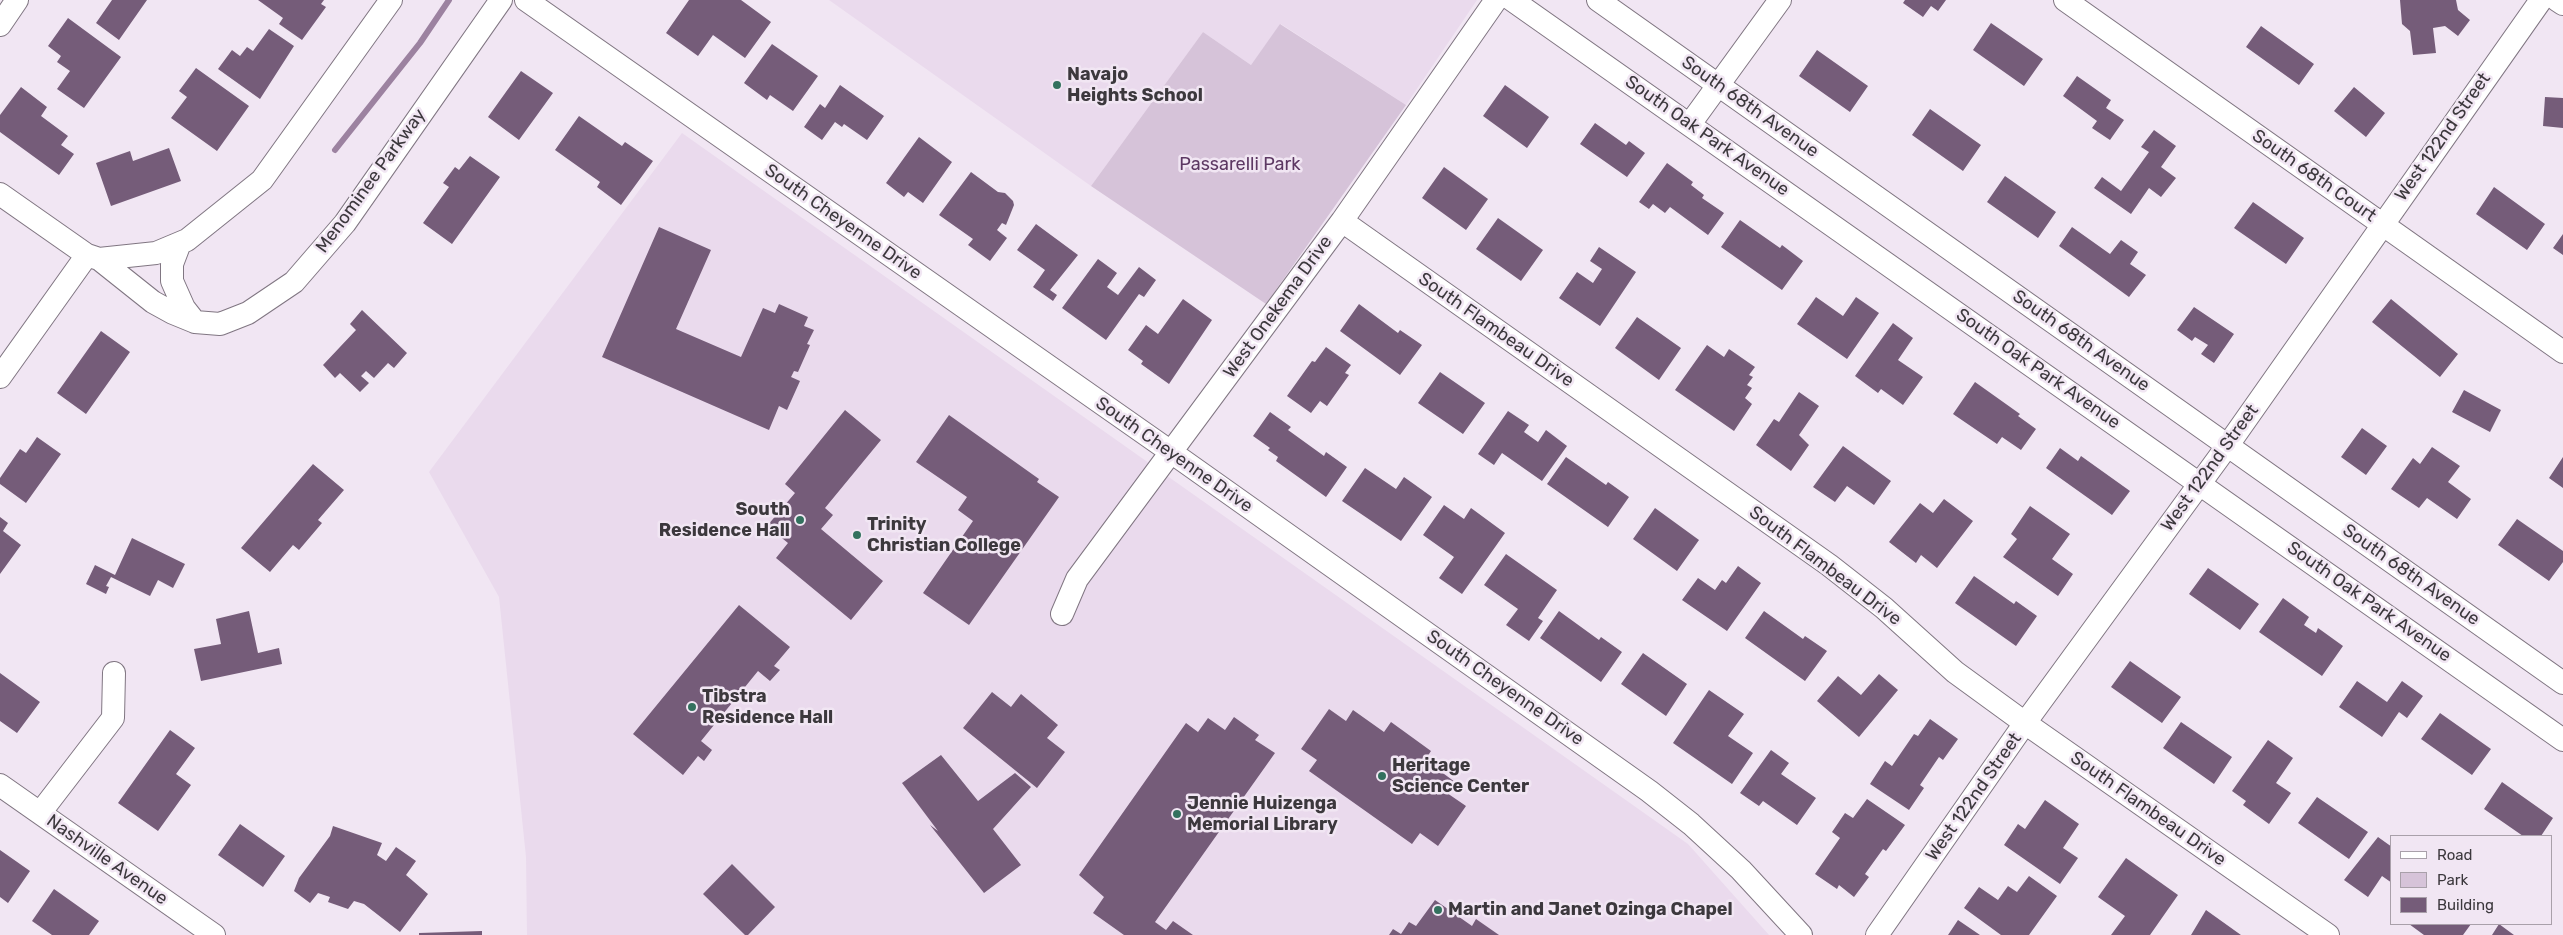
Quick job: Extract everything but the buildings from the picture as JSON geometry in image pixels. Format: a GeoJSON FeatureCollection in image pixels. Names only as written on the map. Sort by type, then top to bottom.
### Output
{"type":"FeatureCollection","features":[{"type":"Feature","properties":{"kind":"street"},"geometry":{"type":"LineString","coordinates":[[0,25],[17,0]]}},
{"type":"Feature","properties":{"kind":"street"},"geometry":{"type":"LineString","coordinates":[[0,377],[93,257],[156,253],[188,240],[262,180],[392,0]]}},
{"type":"Feature","properties":{"kind":"street","name":"Menominee Parkway"},"geometry":{"type":"LineString","coordinates":[[0,194],[93,257],[153,302],[173,314],[195,322],[220,324],[248,313],[294,282],[345,223],[501,0]]}},
{"type":"Feature","properties":{"kind":"street","name":"South Cheyenne Drive"},"geometry":{"type":"LineString","coordinates":[[526,0],[1171,452],[1649,791],[1691,824],[1742,870],[1801,935]]}},
{"type":"Feature","properties":{"kind":"street","name":"West Onekema Drive"},"geometry":{"type":"LineString","coordinates":[[1062,614],[1078,579],[1342,221],[1496,0]]}},
{"type":"Feature","properties":{"kind":"street","name":"South Oak Park Avenue"},"geometry":{"type":"LineString","coordinates":[[1512,0],[2201,482],[2563,740]]}},
{"type":"Feature","properties":{"kind":"street","name":"South 68th Avenue"},"geometry":{"type":"LineString","coordinates":[[1598,0],[2563,683]]}},
{"type":"Feature","properties":{"kind":"street"},"geometry":{"type":"LineString","coordinates":[[1690,124],[1780,0]]}},
{"type":"Feature","properties":{"kind":"street","name":"South 68th Court"},"geometry":{"type":"LineString","coordinates":[[2065,0],[2563,352]]}},
{"type":"Feature","properties":{"kind":"street","name":"West 122nd Street"},"geometry":{"type":"LineString","coordinates":[[1878,935],[2025,723],[2228,445],[2541,0]]}},
{"type":"Feature","properties":{"kind":"street"},"geometry":{"type":"LineString","coordinates":[[2558,0],[2563,4]]}},
{"type":"Feature","properties":{"kind":"street","name":"South Flambeau Drive"},"geometry":{"type":"LineString","coordinates":[[1342,221],[1829,565],[1884,608],[1955,672],[2328,935]]}},
{"type":"Feature","properties":{"kind":"street"},"geometry":{"type":"LineString","coordinates":[[180,243],[172,264],[172,281],[184,308],[195,322]]}},
{"type":"Feature","properties":{"kind":"street"},"geometry":{"type":"LineString","coordinates":[[40,813],[113,718],[114,673]]}},
{"type":"Feature","properties":{"kind":"street","name":"Nashville Avenue"},"geometry":{"type":"LineString","coordinates":[[0,785],[214,935]]}},
{"type":"Feature","properties":{"kind":"shaded area","name":"Navajo Heights School"},"geometry":{"type":"Polygon","coordinates":[[[829,0],[1477,0],[1406,105],[1281,24],[1251,65],[1203,32],[1091,186],[829,0]]]}},
{"type":"Feature","properties":{"kind":"shaded area","name":"Trinity Christian College"},"geometry":{"type":"Polygon","coordinates":[[[682,133],[1688,844],[1769,935],[527,935],[526,857],[499,597],[429,472],[682,133]]]}},
{"type":"Feature","properties":{"kind":"green space","name":"Passarelli Park"},"geometry":{"type":"Polygon","coordinates":[[[1280,24],[1406,105],[1266,304],[1091,186],[1203,32],[1251,65],[1280,24]]]}},
{"type":"Feature","properties":{"kind":"waterway"},"geometry":{"type":"LineString","coordinates":[[335,150],[420,43],[449,0]]}},
{"type":"Feature","properties":{"kind":"place","name":"Navajo Heights School"},"geometry":{"type":"Point","coordinates":[1057,85]}},
{"type":"Feature","properties":{"kind":"place","name":"South Residence Hall"},"geometry":{"type":"Point","coordinates":[800,520]}},
{"type":"Feature","properties":{"kind":"place","name":"Trinity Christian College"},"geometry":{"type":"Point","coordinates":[857,535]}},
{"type":"Feature","properties":{"kind":"place","name":"Tibstra Residence Hall"},"geometry":{"type":"Point","coordinates":[692,707]}},
{"type":"Feature","properties":{"kind":"place","name":"Heritage Science Center"},"geometry":{"type":"Point","coordinates":[1382,776]}},
{"type":"Feature","properties":{"kind":"place","name":"Jennie Huizenga Memorial Library"},"geometry":{"type":"Point","coordinates":[1177,814]}},
{"type":"Feature","properties":{"kind":"place","name":"Martin and Janet Ozinga Chapel"},"geometry":{"type":"Point","coordinates":[1438,910]}}]}
